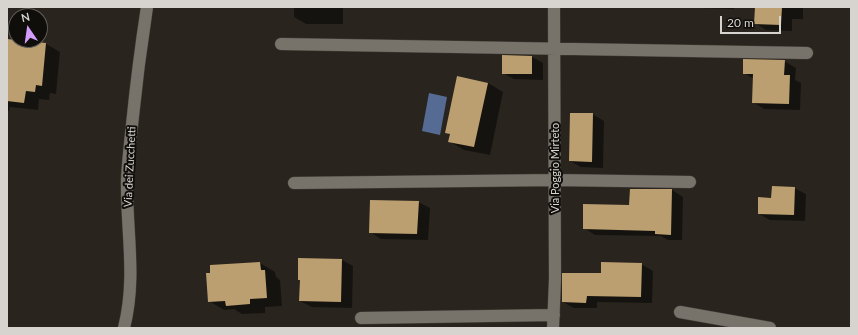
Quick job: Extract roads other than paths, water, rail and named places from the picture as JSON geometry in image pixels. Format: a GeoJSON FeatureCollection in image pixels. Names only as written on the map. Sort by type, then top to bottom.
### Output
{"type":"FeatureCollection","features":[{"type":"Feature","properties":{"kind":"street","name":"Via dei Zucchetti"},"geometry":{"type":"LineString","coordinates":[[124,328],[130,298],[130,248],[127,202],[128,163],[147,7]]}},
{"type":"Feature","properties":{"kind":"street","name":"Via Poggio Mirteto"},"geometry":{"type":"LineString","coordinates":[[553,328],[555,279],[554,7]]}},
{"type":"Feature","properties":{"kind":"street"},"geometry":{"type":"LineString","coordinates":[[281,44],[807,53]]}},
{"type":"Feature","properties":{"kind":"street"},"geometry":{"type":"LineString","coordinates":[[294,183],[555,180],[690,182]]}},
{"type":"Feature","properties":{"kind":"street"},"geometry":{"type":"LineString","coordinates":[[680,312],[770,328]]}},
{"type":"Feature","properties":{"kind":"street"},"geometry":{"type":"LineString","coordinates":[[361,318],[554,316]]}},
{"type":"Feature","properties":{"kind":"water"},"geometry":{"type":"Polygon","coordinates":[[[429,93],[447,97],[440,135],[422,131],[429,93]]]}}]}
